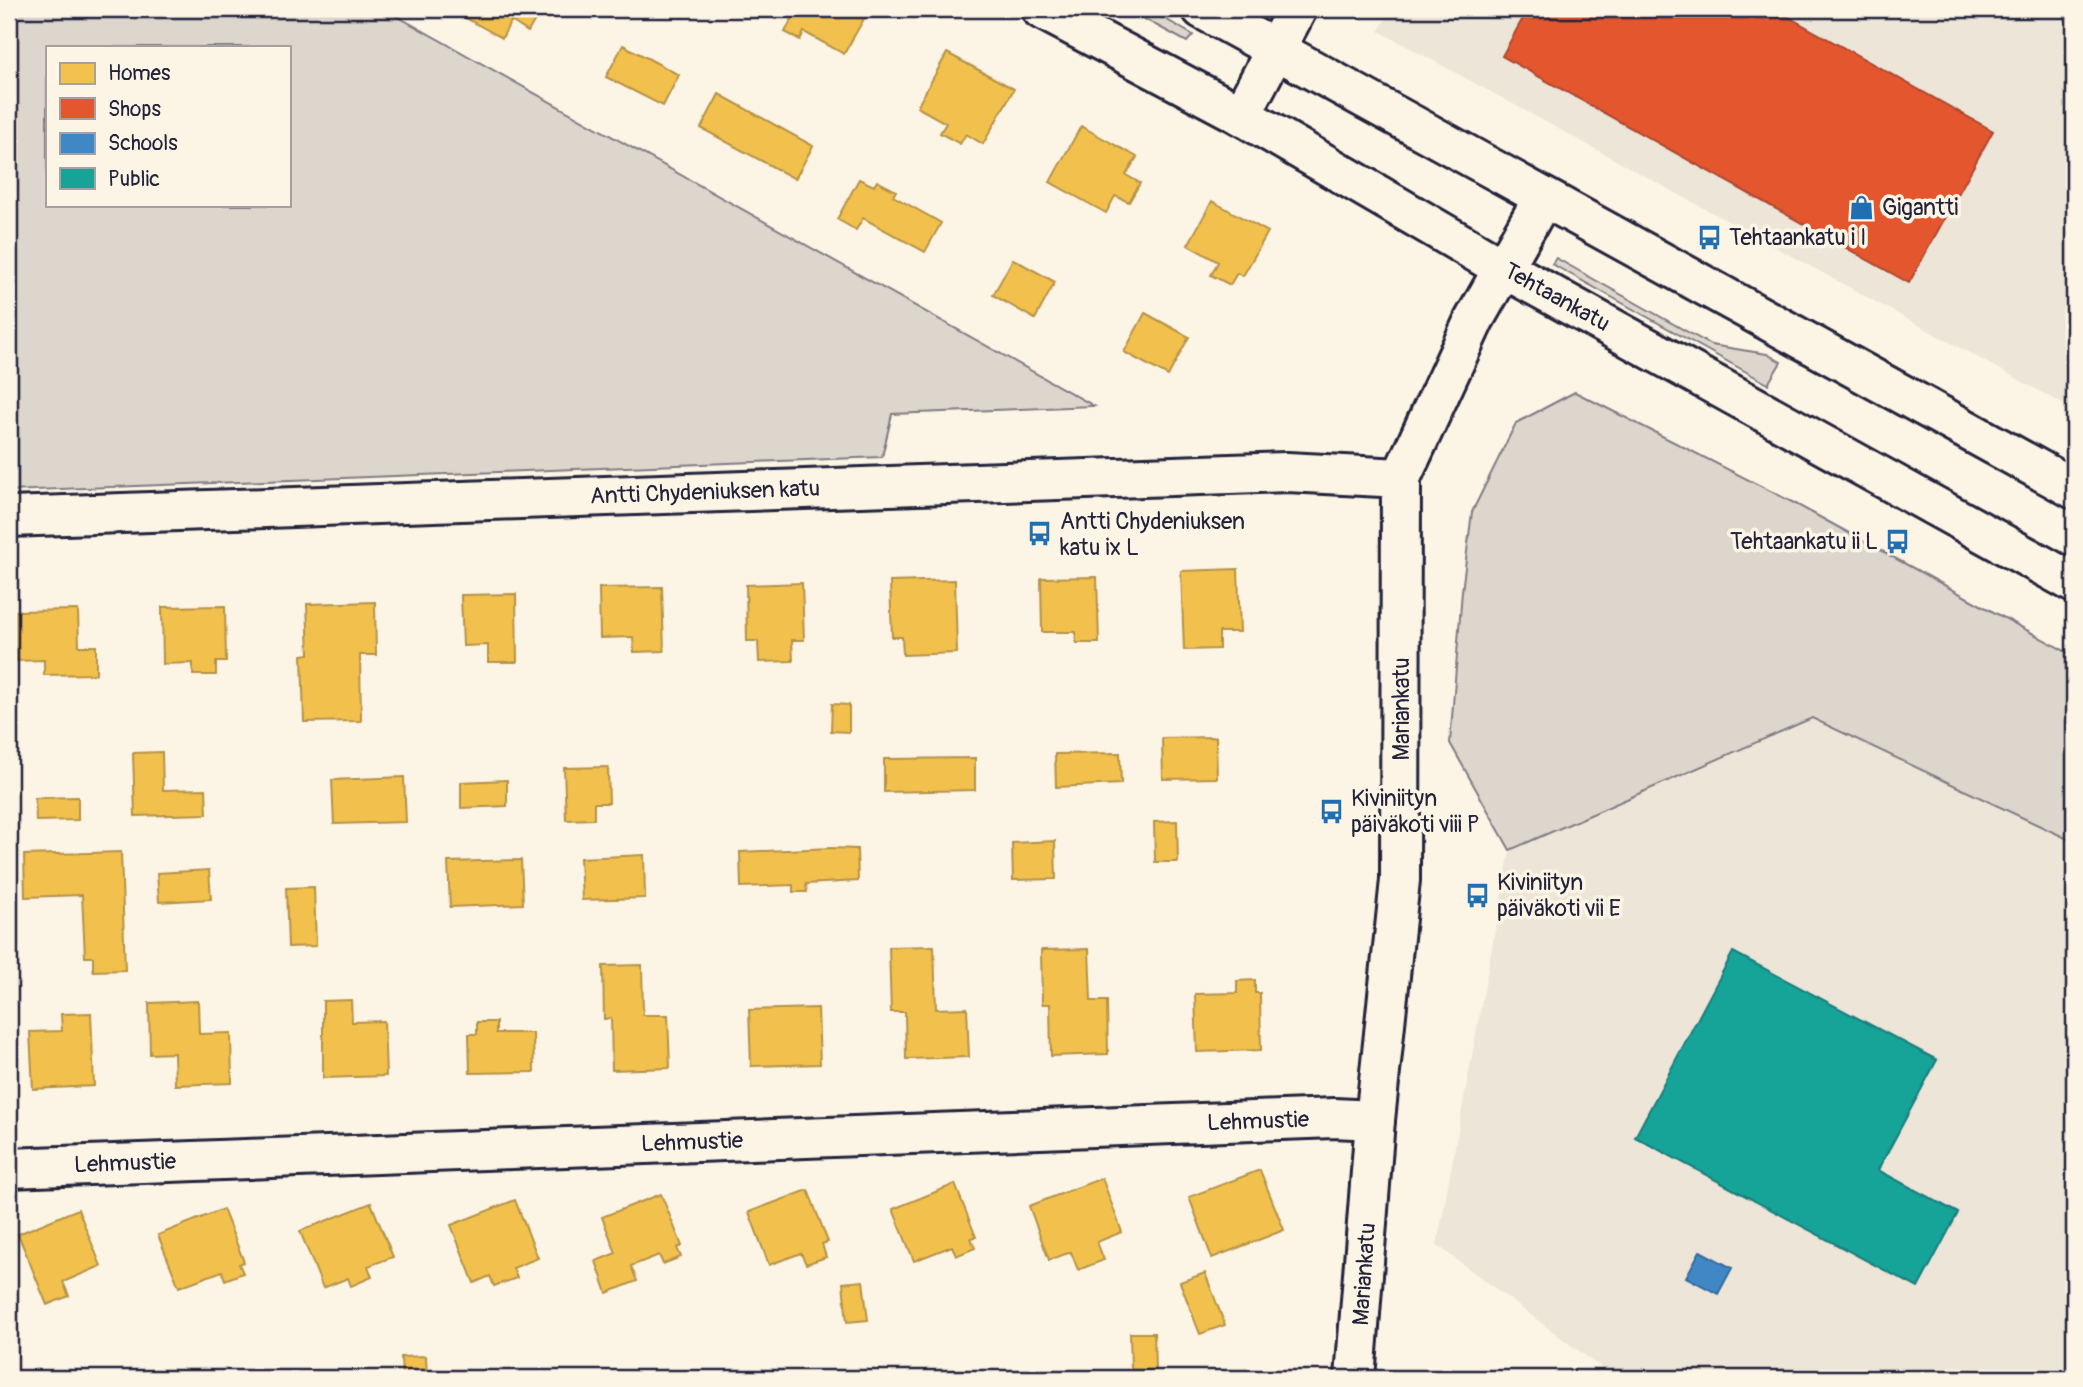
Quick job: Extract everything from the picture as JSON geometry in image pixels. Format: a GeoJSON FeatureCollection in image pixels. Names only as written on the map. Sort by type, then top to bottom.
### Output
{"type":"FeatureCollection","features":[{"type":"Feature","properties":{"kind":"main road","name":"Tehtaankatu"},"geometry":{"type":"LineString","coordinates":[[1041,9],[1241,115],[1503,268],[2074,583]]}},
{"type":"Feature","properties":{"kind":"main road"},"geometry":{"type":"LineString","coordinates":[[1202,9],[2074,489]]}},
{"type":"Feature","properties":{"kind":"main road"},"geometry":{"type":"LineString","coordinates":[[1241,115],[1297,9]]}},
{"type":"Feature","properties":{"kind":"main road","name":"Mariankatu"},"geometry":{"type":"LineString","coordinates":[[1355,1378],[1375,1120],[1400,880],[1401,478],[1474,320],[1543,198]]}},
{"type":"Feature","properties":{"kind":"main road","name":"Antti Chydeniuksen katu"},"geometry":{"type":"LineString","coordinates":[[9,517],[1287,472],[1401,478]]}},
{"type":"Feature","properties":{"kind":"main road","name":"Lehmustie"},"geometry":{"type":"LineString","coordinates":[[9,1168],[1334,1118],[1375,1120]]}},
{"type":"Feature","properties":{"kind":"shaded area"},"geometry":{"type":"Polygon","coordinates":[[[9,9],[384,9],[1094,406],[892,414],[882,457],[9,491],[9,9]]]}},
{"type":"Feature","properties":{"kind":"shaded area"},"geometry":{"type":"Polygon","coordinates":[[[1126,9],[1148,9],[1193,35],[1187,42],[1126,9]]]}},
{"type":"Feature","properties":{"kind":"shaded area"},"geometry":{"type":"Polygon","coordinates":[[[1390,9],[2074,9],[2074,410],[1379,31],[1390,9]]]}},
{"type":"Feature","properties":{"kind":"shaded area"},"geometry":{"type":"Polygon","coordinates":[[[1556,258],[1711,345],[1767,354],[1781,362],[1768,384],[1552,264],[1556,258]]]}},
{"type":"Feature","properties":{"kind":"shaded area"},"geometry":{"type":"Polygon","coordinates":[[[1575,392],[1794,503],[2074,656],[2074,842],[1812,718],[1510,850],[1450,743],[1462,591],[1472,512],[1516,423],[1575,392]]]}},
{"type":"Feature","properties":{"kind":"shaded area"},"geometry":{"type":"Polygon","coordinates":[[[1812,718],[2074,842],[2074,1378],[1615,1378],[1437,1245],[1510,850],[1812,718]]]}},
{"type":"Feature","properties":{"kind":"building: Homes"},"geometry":{"type":"Polygon","coordinates":[[[471,9],[541,9],[528,32],[511,21],[502,38],[466,18],[471,9]]]}},
{"type":"Feature","properties":{"kind":"building: Homes"},"geometry":{"type":"Polygon","coordinates":[[[797,9],[869,10],[844,54],[804,32],[800,40],[785,32],[797,9]]]}},
{"type":"Feature","properties":{"kind":"building: Homes"},"geometry":{"type":"Polygon","coordinates":[[[623,45],[679,75],[663,106],[606,77],[623,45]]]}},
{"type":"Feature","properties":{"kind":"building: Homes"},"geometry":{"type":"Polygon","coordinates":[[[947,53],[1014,89],[983,144],[966,134],[960,144],[940,133],[946,123],[917,107],[947,53]]]}},
{"type":"Feature","properties":{"kind":"building: Homes"},"geometry":{"type":"Polygon","coordinates":[[[719,94],[813,146],[795,179],[701,128],[719,94]]]}},
{"type":"Feature","properties":{"kind":"building: Homes"},"geometry":{"type":"Polygon","coordinates":[[[1081,126],[1137,157],[1126,175],[1140,183],[1129,202],[1115,196],[1106,213],[1050,182],[1081,126]]]}},
{"type":"Feature","properties":{"kind":"building: Homes"},"geometry":{"type":"Polygon","coordinates":[[[859,179],[874,186],[877,181],[896,191],[893,196],[941,223],[925,252],[863,218],[856,230],[837,219],[859,179]]]}},
{"type":"Feature","properties":{"kind":"building: Homes"},"geometry":{"type":"Polygon","coordinates":[[[1212,201],[1268,232],[1243,276],[1237,273],[1230,285],[1211,275],[1218,262],[1188,245],[1212,201]]]}},
{"type":"Feature","properties":{"kind":"building: Homes"},"geometry":{"type":"Polygon","coordinates":[[[1013,259],[1055,282],[1035,319],[993,295],[1013,259]]]}},
{"type":"Feature","properties":{"kind":"building: Homes"},"geometry":{"type":"Polygon","coordinates":[[[1145,313],[1189,337],[1168,376],[1124,352],[1145,313]]]}},
{"type":"Feature","properties":{"kind":"building: Homes"},"geometry":{"type":"Polygon","coordinates":[[[1238,569],[1240,632],[1219,632],[1219,649],[1184,650],[1181,571],[1238,569]]]}},
{"type":"Feature","properties":{"kind":"building: Homes"},"geometry":{"type":"Polygon","coordinates":[[[1097,577],[1099,643],[1076,643],[1076,632],[1042,632],[1041,578],[1097,577]]]}},
{"type":"Feature","properties":{"kind":"building: Homes"},"geometry":{"type":"Polygon","coordinates":[[[955,580],[957,653],[903,655],[902,637],[892,637],[890,582],[955,580]]]}},
{"type":"Feature","properties":{"kind":"building: Homes"},"geometry":{"type":"Polygon","coordinates":[[[802,583],[804,640],[792,640],[793,661],[759,662],[758,641],[747,641],[746,585],[802,583]]]}},
{"type":"Feature","properties":{"kind":"building: Homes"},"geometry":{"type":"Polygon","coordinates":[[[662,587],[664,651],[634,652],[633,637],[600,638],[599,588],[662,587]]]}},
{"type":"Feature","properties":{"kind":"building: Homes"},"geometry":{"type":"Polygon","coordinates":[[[516,594],[517,662],[488,662],[488,645],[463,646],[461,595],[516,594]]]}},
{"type":"Feature","properties":{"kind":"building: Homes"},"geometry":{"type":"Polygon","coordinates":[[[375,602],[376,655],[360,655],[361,721],[304,722],[302,655],[309,654],[307,604],[375,602]]]}},
{"type":"Feature","properties":{"kind":"building: Homes"},"geometry":{"type":"Polygon","coordinates":[[[225,606],[226,662],[216,662],[216,675],[193,675],[193,663],[163,664],[162,607],[225,606]]]}},
{"type":"Feature","properties":{"kind":"building: Homes"},"geometry":{"type":"Polygon","coordinates":[[[78,610],[79,646],[96,646],[96,674],[44,675],[44,660],[16,661],[15,611],[78,610]]]}},
{"type":"Feature","properties":{"kind":"building: Homes"},"geometry":{"type":"Polygon","coordinates":[[[832,704],[849,705],[849,732],[831,731],[832,704]]]}},
{"type":"Feature","properties":{"kind":"building: Homes"},"geometry":{"type":"Polygon","coordinates":[[[1216,737],[1217,778],[1163,779],[1162,738],[1216,737]]]}},
{"type":"Feature","properties":{"kind":"building: Homes"},"geometry":{"type":"Polygon","coordinates":[[[162,752],[163,790],[206,789],[207,814],[135,816],[133,753],[162,752]]]}},
{"type":"Feature","properties":{"kind":"building: Homes"},"geometry":{"type":"Polygon","coordinates":[[[1120,753],[1121,784],[1056,787],[1055,754],[1120,753]]]}},
{"type":"Feature","properties":{"kind":"building: Homes"},"geometry":{"type":"Polygon","coordinates":[[[975,758],[975,790],[884,792],[884,759],[975,758]]]}},
{"type":"Feature","properties":{"kind":"building: Homes"},"geometry":{"type":"Polygon","coordinates":[[[608,767],[609,803],[594,803],[594,819],[566,820],[564,768],[608,767]]]}},
{"type":"Feature","properties":{"kind":"building: Homes"},"geometry":{"type":"Polygon","coordinates":[[[404,777],[406,822],[334,824],[332,780],[404,777]]]}},
{"type":"Feature","properties":{"kind":"building: Homes"},"geometry":{"type":"Polygon","coordinates":[[[507,780],[507,806],[461,808],[461,782],[507,780]]]}},
{"type":"Feature","properties":{"kind":"building: Homes"},"geometry":{"type":"Polygon","coordinates":[[[78,797],[78,820],[36,821],[35,798],[78,797]]]}},
{"type":"Feature","properties":{"kind":"building: Homes"},"geometry":{"type":"Polygon","coordinates":[[[1177,821],[1178,862],[1155,862],[1154,822],[1177,821]]]}},
{"type":"Feature","properties":{"kind":"building: Homes"},"geometry":{"type":"Polygon","coordinates":[[[1055,841],[1056,879],[1013,880],[1012,843],[1055,841]]]}},
{"type":"Feature","properties":{"kind":"building: Homes"},"geometry":{"type":"Polygon","coordinates":[[[857,849],[858,881],[806,884],[807,892],[793,892],[793,885],[741,887],[740,852],[857,849]]]}},
{"type":"Feature","properties":{"kind":"building: Homes"},"geometry":{"type":"Polygon","coordinates":[[[121,852],[125,970],[93,971],[93,957],[85,957],[82,895],[25,897],[24,855],[121,852]]]}},
{"type":"Feature","properties":{"kind":"building: Homes"},"geometry":{"type":"Polygon","coordinates":[[[644,855],[645,898],[582,900],[580,858],[644,855]]]}},
{"type":"Feature","properties":{"kind":"building: Homes"},"geometry":{"type":"Polygon","coordinates":[[[521,860],[523,904],[450,907],[448,862],[521,860]]]}},
{"type":"Feature","properties":{"kind":"building: Homes"},"geometry":{"type":"Polygon","coordinates":[[[209,870],[211,899],[159,902],[157,873],[209,870]]]}},
{"type":"Feature","properties":{"kind":"building: Homes"},"geometry":{"type":"Polygon","coordinates":[[[314,887],[316,946],[288,947],[286,888],[314,887]]]}},
{"type":"Feature","properties":{"kind":"building: Homes"},"geometry":{"type":"Polygon","coordinates":[[[934,946],[936,1009],[967,1008],[969,1057],[906,1059],[905,1012],[891,1012],[889,947],[934,946]]]}},
{"type":"Feature","properties":{"kind":"building: Homes"},"geometry":{"type":"Polygon","coordinates":[[[1089,949],[1091,1001],[1107,1001],[1108,1054],[1051,1056],[1050,1004],[1042,1004],[1041,950],[1089,949]]]}},
{"type":"Feature","properties":{"kind":"building: Homes"},"geometry":{"type":"Polygon","coordinates":[[[642,965],[643,1015],[668,1015],[670,1068],[612,1070],[611,1018],[604,1019],[603,966],[642,965]]]}},
{"type":"Feature","properties":{"kind":"building: Homes"},"geometry":{"type":"Polygon","coordinates":[[[1255,980],[1255,993],[1260,993],[1261,1050],[1197,1052],[1195,994],[1237,993],[1237,981],[1255,980]]]}},
{"type":"Feature","properties":{"kind":"building: Homes"},"geometry":{"type":"Polygon","coordinates":[[[351,1000],[352,1022],[384,1021],[386,1076],[323,1078],[323,1001],[351,1000]]]}},
{"type":"Feature","properties":{"kind":"building: Homes"},"geometry":{"type":"Polygon","coordinates":[[[198,1001],[199,1034],[231,1033],[232,1083],[175,1085],[174,1053],[150,1054],[149,1003],[198,1001]]]}},
{"type":"Feature","properties":{"kind":"building: Homes"},"geometry":{"type":"Polygon","coordinates":[[[818,1008],[820,1064],[751,1066],[749,1010],[818,1008]]]}},
{"type":"Feature","properties":{"kind":"building: Homes"},"geometry":{"type":"Polygon","coordinates":[[[91,1013],[94,1086],[33,1089],[30,1032],[62,1031],[61,1014],[91,1013]]]}},
{"type":"Feature","properties":{"kind":"building: Homes"},"geometry":{"type":"Polygon","coordinates":[[[477,1022],[496,1022],[496,1033],[533,1033],[534,1072],[470,1073],[469,1034],[477,1034],[477,1022]]]}},
{"type":"Feature","properties":{"kind":"building: Homes"},"geometry":{"type":"Polygon","coordinates":[[[1260,1170],[1284,1230],[1212,1258],[1189,1197],[1260,1170]]]}},
{"type":"Feature","properties":{"kind":"building: Homes"},"geometry":{"type":"Polygon","coordinates":[[[1102,1178],[1122,1232],[1097,1242],[1104,1260],[1078,1270],[1071,1252],[1049,1260],[1029,1206],[1102,1178]]]}},
{"type":"Feature","properties":{"kind":"building: Homes"},"geometry":{"type":"Polygon","coordinates":[[[955,1184],[976,1237],[971,1238],[975,1248],[956,1256],[952,1246],[914,1261],[893,1209],[955,1184]]]}},
{"type":"Feature","properties":{"kind":"building: Homes"},"geometry":{"type":"Polygon","coordinates":[[[808,1190],[828,1242],[822,1244],[826,1257],[806,1264],[801,1253],[769,1265],[749,1212],[808,1190]]]}},
{"type":"Feature","properties":{"kind":"building: Homes"},"geometry":{"type":"Polygon","coordinates":[[[661,1194],[682,1246],[677,1248],[681,1257],[663,1264],[659,1255],[631,1266],[637,1281],[607,1293],[596,1261],[616,1253],[602,1217],[661,1194]]]}},
{"type":"Feature","properties":{"kind":"building: Homes"},"geometry":{"type":"Polygon","coordinates":[[[515,1200],[538,1258],[513,1268],[517,1278],[494,1286],[490,1276],[474,1283],[451,1225],[515,1200]]]}},
{"type":"Feature","properties":{"kind":"building: Homes"},"geometry":{"type":"Polygon","coordinates":[[[371,1203],[393,1257],[368,1266],[372,1277],[351,1286],[348,1278],[323,1288],[300,1231],[371,1203]]]}},
{"type":"Feature","properties":{"kind":"building: Homes"},"geometry":{"type":"Polygon","coordinates":[[[78,1209],[101,1266],[63,1282],[69,1296],[47,1305],[18,1234],[78,1209]]]}},
{"type":"Feature","properties":{"kind":"building: Homes"},"geometry":{"type":"Polygon","coordinates":[[[223,1209],[244,1262],[239,1264],[243,1273],[225,1280],[222,1271],[179,1287],[158,1235],[223,1209]]]}},
{"type":"Feature","properties":{"kind":"building: Homes"},"geometry":{"type":"Polygon","coordinates":[[[1205,1273],[1225,1325],[1200,1334],[1180,1282],[1205,1273]]]}},
{"type":"Feature","properties":{"kind":"building: Homes"},"geometry":{"type":"Polygon","coordinates":[[[863,1281],[868,1320],[847,1322],[843,1283],[863,1281]]]}},
{"type":"Feature","properties":{"kind":"building: Homes"},"geometry":{"type":"Polygon","coordinates":[[[1130,1333],[1154,1333],[1155,1370],[1131,1370],[1130,1333]]]}},
{"type":"Feature","properties":{"kind":"building: Homes"},"geometry":{"type":"Polygon","coordinates":[[[426,1356],[427,1378],[402,1378],[401,1357],[426,1356]]]}},
{"type":"Feature","properties":{"kind":"building: Shops","name":"Gigantti"},"geometry":{"type":"Polygon","coordinates":[[[1528,9],[1774,9],[1993,131],[1909,283],[1502,56],[1528,9]]]}},
{"type":"Feature","properties":{"kind":"building: Schools"},"geometry":{"type":"Polygon","coordinates":[[[1700,1251],[1732,1268],[1718,1294],[1686,1277],[1700,1251]]]}},
{"type":"Feature","properties":{"kind":"building: Public"},"geometry":{"type":"Polygon","coordinates":[[[1733,952],[1937,1060],[1878,1170],[1958,1213],[1918,1288],[1635,1137],[1733,952]]]}},
{"type":"Feature","properties":{"kind":"place","name":"Gigantti"},"geometry":{"type":"Point","coordinates":[1862,207]}},
{"type":"Feature","properties":{"kind":"place","name":"Tehtaankatu i I"},"geometry":{"type":"Point","coordinates":[1709,237]}},
{"type":"Feature","properties":{"kind":"place","name":"Antti Chydeniuksen katu ix L"},"geometry":{"type":"Point","coordinates":[1040,534]}},
{"type":"Feature","properties":{"kind":"place","name":"Tehtaankatu ii L"},"geometry":{"type":"Point","coordinates":[1898,541]}},
{"type":"Feature","properties":{"kind":"place","name":"Kiviniityn päiväkoti viii P"},"geometry":{"type":"Point","coordinates":[1331,811]}},
{"type":"Feature","properties":{"kind":"place","name":"Kiviniityn päiväkoti vii E"},"geometry":{"type":"Point","coordinates":[1477,895]}}]}
